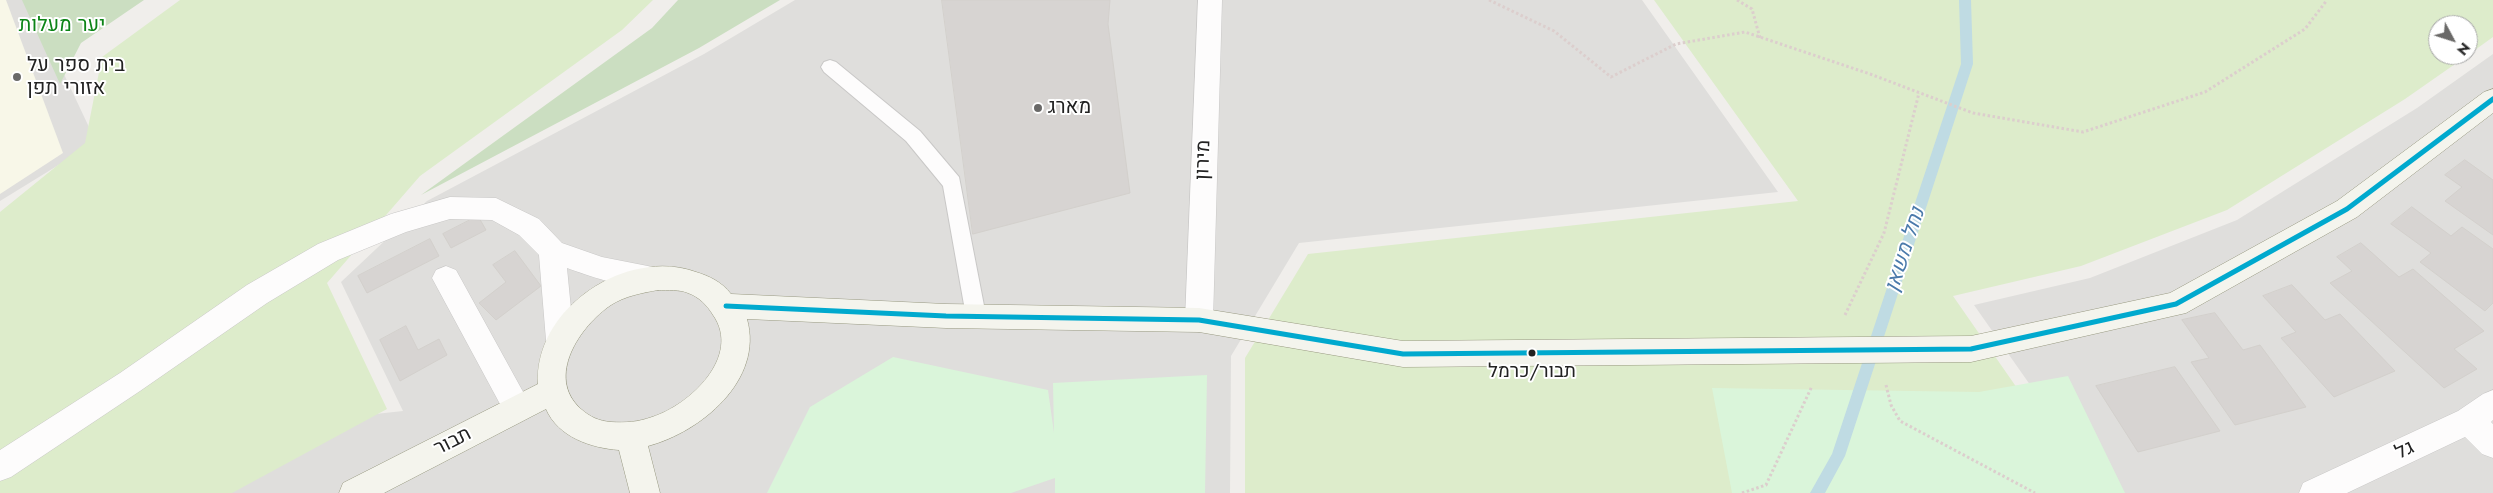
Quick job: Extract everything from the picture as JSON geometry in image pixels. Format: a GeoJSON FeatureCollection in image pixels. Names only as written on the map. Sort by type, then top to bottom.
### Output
{"type":"FeatureCollection","features":[{"type":"Feature","properties":{"kind":"street","name":"מירון"},"geometry":{"type":"LineString","coordinates":[[1199,320],[1210,0]]}},
{"type":"Feature","properties":{"kind":"street"},"geometry":{"type":"LineString","coordinates":[[726,306],[976,316],[1199,320],[1403,354],[1971,349],[2176,304],[2347,209],[2493,99]]}},
{"type":"Feature","properties":{"kind":"street"},"geometry":{"type":"LineString","coordinates":[[0,467],[130,382],[257,294],[328,252],[401,222],[450,208],[496,209],[528,227],[552,251],[602,268],[658,278],[686,280],[709,290],[726,306],[735,326],[735,349],[727,373],[711,396],[688,416],[660,430],[631,436],[603,436],[580,427],[562,411],[552,391],[551,366],[560,340],[578,316],[601,297],[629,284],[658,278]]}},
{"type":"Feature","properties":{"kind":"street"},"geometry":{"type":"LineString","coordinates":[[552,251],[560,340]]}},
{"type":"Feature","properties":{"kind":"street"},"geometry":{"type":"LineString","coordinates":[[446,278],[517,408]]}},
{"type":"Feature","properties":{"kind":"street","name":"תבור"},"geometry":{"type":"LineString","coordinates":[[354,493],[552,391]]}},
{"type":"Feature","properties":{"kind":"street","name":"גל"},"geometry":{"type":"LineString","coordinates":[[2314,493],[2469,421],[2493,403]]}},
{"type":"Feature","properties":{"kind":"street"},"geometry":{"type":"LineString","coordinates":[[2469,421],[2493,444]]}},
{"type":"Feature","properties":{"kind":"street"},"geometry":{"type":"LineString","coordinates":[[631,436],[645,493]]}},
{"type":"Feature","properties":{"kind":"lane"},"geometry":{"type":"LineString","coordinates":[[830,67],[913,136],[952,183],[976,316]]}},
{"type":"Feature","properties":{"kind":"path"},"geometry":{"type":"LineString","coordinates":[[1489,0],[1554,31],[1611,77],[1676,44],[1745,32],[1973,113],[2083,132],[2205,92],[2305,29],[2327,0]]}},
{"type":"Feature","properties":{"kind":"path"},"geometry":{"type":"LineString","coordinates":[[1737,0],[1752,9],[1760,38]]}},
{"type":"Feature","properties":{"kind":"path"},"geometry":{"type":"LineString","coordinates":[[1844,318],[1884,234],[1919,93]]}},
{"type":"Feature","properties":{"kind":"path"},"geometry":{"type":"LineString","coordinates":[[1878,350],[1891,405],[1900,422],[2035,493]]}},
{"type":"Feature","properties":{"kind":"path"},"geometry":{"type":"LineString","coordinates":[[1742,493],[1766,485],[1813,384]]}},
{"type":"Feature","properties":{"kind":"shaded area"},"geometry":{"type":"Polygon","coordinates":[[[0,0],[29,0],[96,142],[0,201],[0,0]]]}},
{"type":"Feature","properties":{"kind":"shaded area","name":"בית ספר על אזורי תפן"},"geometry":{"type":"Polygon","coordinates":[[[0,0],[6,0],[63,153],[0,194],[0,0]]]}},
{"type":"Feature","properties":{"kind":"shaded area"},"geometry":{"type":"Polygon","coordinates":[[[795,0],[1642,0],[1778,192],[1299,243],[1231,356],[1230,493],[0,493],[0,455],[403,411],[341,282],[427,201],[704,54],[795,0]]]}},
{"type":"Feature","properties":{"kind":"shaded area"},"geometry":{"type":"Polygon","coordinates":[[[2493,54],[2493,493],[2106,493],[1974,305],[2090,278],[2237,220],[2417,108],[2493,54]]]}},
{"type":"Feature","properties":{"kind":"green space","name":"יער מעלות"},"geometry":{"type":"Polygon","coordinates":[[[22,0],[144,0],[81,43],[60,84],[22,0]]]}},
{"type":"Feature","properties":{"kind":"green space"},"geometry":{"type":"Polygon","coordinates":[[[180,0],[653,0],[622,30],[420,176],[327,283],[387,409],[232,493],[0,493],[0,212],[85,143],[102,57],[180,0]]]}},
{"type":"Feature","properties":{"kind":"green space"},"geometry":{"type":"Polygon","coordinates":[[[678,0],[780,0],[699,48],[421,195],[652,28],[678,0]]]}},
{"type":"Feature","properties":{"kind":"green space"},"geometry":{"type":"Polygon","coordinates":[[[1654,0],[2493,0],[2493,37],[2478,48],[2478,15],[2428,15],[2428,65],[2454,65],[2405,99],[2227,210],[2081,266],[1953,296],[2090,493],[1245,493],[1245,358],[1308,254],[1798,201],[1654,0]]]}},
{"type":"Feature","properties":{"kind":"green space"},"geometry":{"type":"Polygon","coordinates":[[[893,357],[1048,390],[1054,433],[1053,383],[1207,375],[1205,493],[1055,493],[1055,478],[1011,493],[767,493],[810,407],[893,357]]]}},
{"type":"Feature","properties":{"kind":"green space"},"geometry":{"type":"Polygon","coordinates":[[[2068,376],[2125,493],[1732,493],[1712,388],[1979,392],[2068,376]]]}},
{"type":"Feature","properties":{"kind":"building","name":"מארג"},"geometry":{"type":"Polygon","coordinates":[[[942,0],[1110,0],[1108,24],[1130,193],[973,234],[942,0]]]}},
{"type":"Feature","properties":{"kind":"building"},"geometry":{"type":"Polygon","coordinates":[[[2465,160],[2493,180],[2493,235],[2445,201],[2462,187],[2445,175],[2465,160]]]}},
{"type":"Feature","properties":{"kind":"building"},"geometry":{"type":"Polygon","coordinates":[[[2412,207],[2451,236],[2462,227],[2493,249],[2493,303],[2485,311],[2420,262],[2431,253],[2391,224],[2412,207]]]}},
{"type":"Feature","properties":{"kind":"building"},"geometry":{"type":"Polygon","coordinates":[[[478,216],[486,230],[451,248],[443,234],[478,216]]]}},
{"type":"Feature","properties":{"kind":"building"},"geometry":{"type":"Polygon","coordinates":[[[430,239],[439,256],[367,293],[358,276],[430,239]]]}},
{"type":"Feature","properties":{"kind":"building"},"geometry":{"type":"Polygon","coordinates":[[[2361,243],[2399,277],[2413,269],[2484,331],[2454,349],[2477,369],[2444,388],[2330,283],[2352,271],[2337,257],[2361,243]]]}},
{"type":"Feature","properties":{"kind":"building"},"geometry":{"type":"Polygon","coordinates":[[[515,251],[541,286],[496,320],[479,303],[506,282],[493,265],[515,251]]]}},
{"type":"Feature","properties":{"kind":"building"},"geometry":{"type":"Polygon","coordinates":[[[2292,285],[2325,320],[2340,314],[2395,371],[2334,397],[2281,338],[2296,332],[2263,296],[2292,285]]]}},
{"type":"Feature","properties":{"kind":"building"},"geometry":{"type":"Polygon","coordinates":[[[2215,313],[2243,350],[2260,345],[2306,407],[2235,425],[2191,362],[2209,358],[2182,320],[2215,313]]]}},
{"type":"Feature","properties":{"kind":"building"},"geometry":{"type":"Polygon","coordinates":[[[406,326],[418,350],[439,339],[447,355],[400,381],[380,340],[406,326]]]}},
{"type":"Feature","properties":{"kind":"building"},"geometry":{"type":"Polygon","coordinates":[[[2175,367],[2220,431],[2138,452],[2096,386],[2175,367]]]}},
{"type":"Feature","properties":{"kind":"waterway","name":"נחל משאן"},"geometry":{"type":"LineString","coordinates":[[1817,493],[1838,456],[1967,64],[1965,0]]}},
{"type":"Feature","properties":{"kind":"transit line"},"geometry":{"type":"LineString","coordinates":[[726,306],[946,316],[1199,320],[1403,354],[1971,349],[2176,304],[2347,209],[2493,99]]}},
{"type":"Feature","properties":{"kind":"place","name":"בית ספר על אזורי תפן"},"geometry":{"type":"Point","coordinates":[17,77]}},
{"type":"Feature","properties":{"kind":"place","name":"מארג"},"geometry":{"type":"Point","coordinates":[1038,108]}},
{"type":"Feature","properties":{"kind":"place","name":"תבור/כרמל"},"geometry":{"type":"Point","coordinates":[1532,353]}}]}
